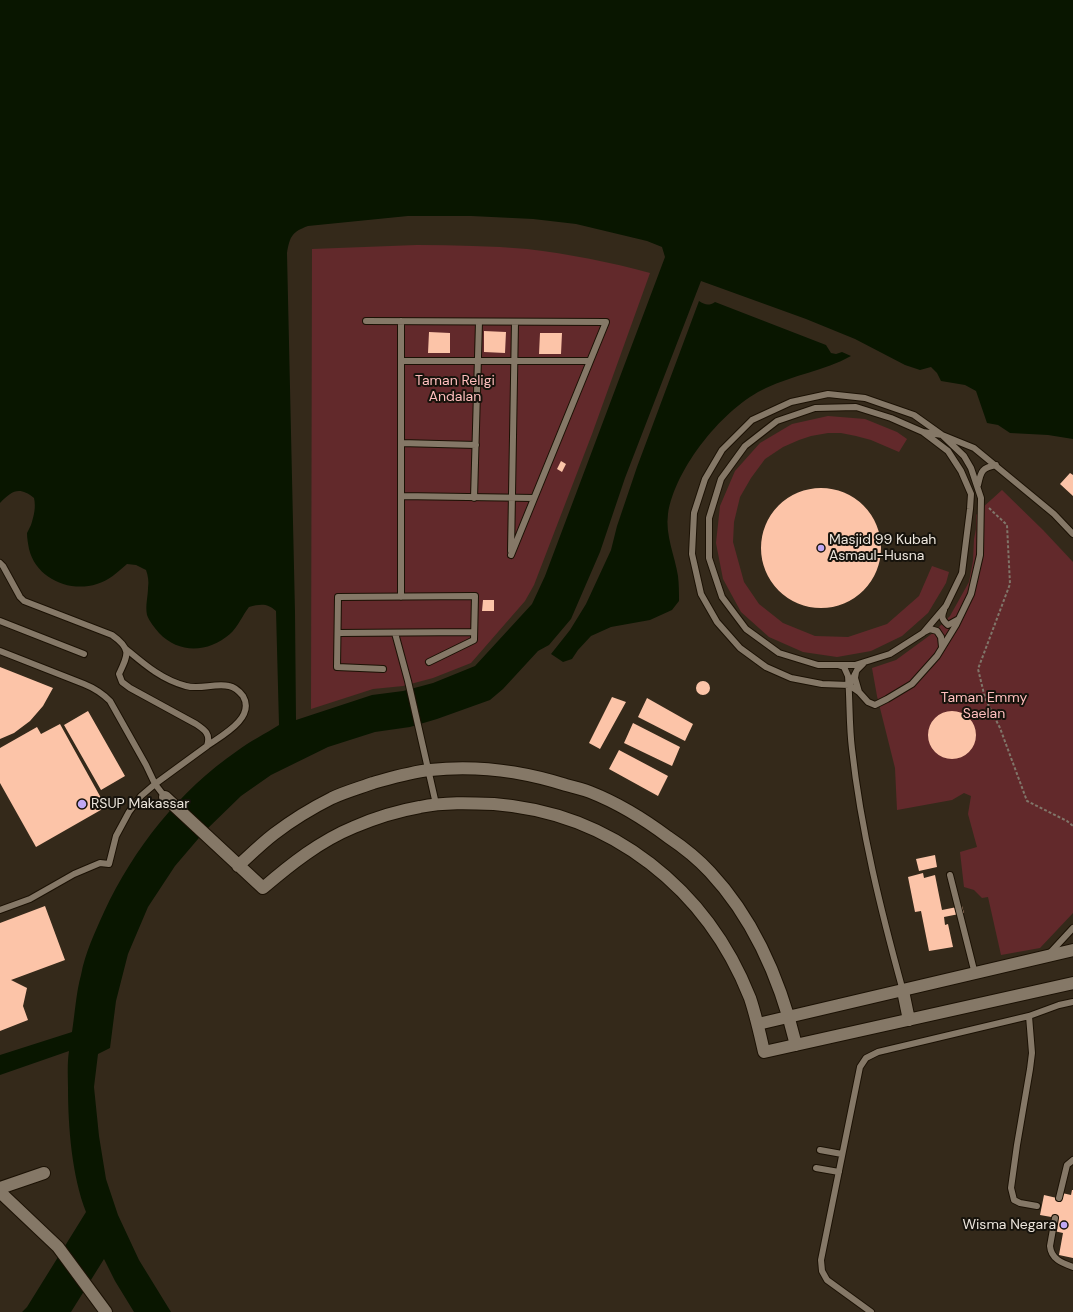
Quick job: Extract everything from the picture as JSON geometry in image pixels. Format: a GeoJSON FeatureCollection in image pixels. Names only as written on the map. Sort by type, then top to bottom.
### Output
{"type":"FeatureCollection","features":[{"type":"Feature","properties":{"kind":"street"},"geometry":{"type":"LineString","coordinates":[[238,866],[273,834],[309,811],[333,798],[358,788],[393,778],[428,771],[456,768],[490,770],[517,773],[547,779],[589,792],[633,813],[656,827],[681,846],[710,872],[736,904],[760,945],[775,977],[790,1017],[796,1045]]}},
{"type":"Feature","properties":{"kind":"street"},"geometry":{"type":"LineString","coordinates":[[165,797],[263,888],[293,862],[325,841],[354,827],[392,813],[420,806],[475,803],[518,806],[556,815],[602,834],[643,857],[677,886],[710,925],[731,959],[749,998],[758,1024],[764,1052],[1073,983]]}},
{"type":"Feature","properties":{"kind":"street"},"geometry":{"type":"LineString","coordinates":[[758,1024],[1073,950]]}},
{"type":"Feature","properties":{"kind":"street"},"geometry":{"type":"LineString","coordinates":[[903,991],[909,1020]]}},
{"type":"Feature","properties":{"kind":"street"},"geometry":{"type":"LineString","coordinates":[[0,1188],[44,1173]]}},
{"type":"Feature","properties":{"kind":"street"},"geometry":{"type":"LineString","coordinates":[[2,1199],[58,1247],[106,1312]]}},
{"type":"Feature","properties":{"kind":"lane"},"geometry":{"type":"LineString","coordinates":[[366,322],[401,322],[479,322],[515,322],[606,322],[511,554],[515,322]]}},
{"type":"Feature","properties":{"kind":"lane"},"geometry":{"type":"LineString","coordinates":[[401,322],[401,597]]}},
{"type":"Feature","properties":{"kind":"lane"},"geometry":{"type":"LineString","coordinates":[[474,498],[479,322]]}},
{"type":"Feature","properties":{"kind":"lane"},"geometry":{"type":"LineString","coordinates":[[401,362],[590,361]]}},
{"type":"Feature","properties":{"kind":"lane"},"geometry":{"type":"LineString","coordinates":[[828,394],[865,398],[914,415],[942,435],[964,456],[971,468],[978,486],[981,500],[980,555],[971,594],[960,618],[937,656],[912,684],[887,699],[875,704],[868,702],[859,692],[849,685],[822,684],[791,678],[766,667],[740,648],[717,622],[701,594],[692,554],[694,513],[705,479],[722,450],[752,420],[791,402],[828,394]]}},
{"type":"Feature","properties":{"kind":"lane"},"geometry":{"type":"LineString","coordinates":[[923,633],[944,608],[962,573],[971,494],[961,471],[948,451],[923,432],[891,418],[856,407],[815,408],[777,421],[744,446],[721,479],[709,518],[709,525],[710,558],[722,597],[746,629],[779,653],[818,665],[855,665],[890,654],[930,629],[937,631],[941,638],[942,647]]}},
{"type":"Feature","properties":{"kind":"lane"},"geometry":{"type":"LineString","coordinates":[[923,432],[942,435],[974,448],[1054,514],[1073,534]]}},
{"type":"Feature","properties":{"kind":"lane"},"geometry":{"type":"LineString","coordinates":[[401,443],[476,445]]}},
{"type":"Feature","properties":{"kind":"lane"},"geometry":{"type":"LineString","coordinates":[[978,486],[981,472],[986,467],[996,465]]}},
{"type":"Feature","properties":{"kind":"lane"},"geometry":{"type":"LineString","coordinates":[[401,496],[534,498]]}},
{"type":"Feature","properties":{"kind":"lane"},"geometry":{"type":"LineString","coordinates":[[0,563],[20,597],[24,601],[112,635],[123,644],[126,650],[148,667],[160,675],[185,686],[197,688],[227,685],[235,688],[244,698],[245,707],[244,714],[232,729],[155,784],[141,796],[116,836],[109,864],[100,863],[74,874],[30,899],[0,910]]}},
{"type":"Feature","properties":{"kind":"lane"},"geometry":{"type":"LineString","coordinates":[[383,669],[337,667],[338,597],[475,596],[474,640],[428,662]]}},
{"type":"Feature","properties":{"kind":"lane"},"geometry":{"type":"LineString","coordinates":[[944,608],[942,621],[948,625],[960,618]]}},
{"type":"Feature","properties":{"kind":"lane"},"geometry":{"type":"LineString","coordinates":[[0,621],[84,654]]}},
{"type":"Feature","properties":{"kind":"lane"},"geometry":{"type":"LineString","coordinates":[[338,633],[474,632]]}},
{"type":"Feature","properties":{"kind":"lane"},"geometry":{"type":"LineString","coordinates":[[395,633],[408,681],[436,804]]}},
{"type":"Feature","properties":{"kind":"lane"},"geometry":{"type":"LineString","coordinates":[[126,650],[126,661],[119,674],[122,682],[205,730],[209,736],[208,746]]}},
{"type":"Feature","properties":{"kind":"lane"},"geometry":{"type":"LineString","coordinates":[[0,651],[84,684],[101,693],[110,701],[155,784],[165,797]]}},
{"type":"Feature","properties":{"kind":"lane"},"geometry":{"type":"LineString","coordinates":[[849,685],[857,670],[865,662]]}},
{"type":"Feature","properties":{"kind":"lane"},"geometry":{"type":"LineString","coordinates":[[838,665],[844,668],[848,676],[852,748],[865,839],[883,918],[903,991]]}},
{"type":"Feature","properties":{"kind":"lane"},"geometry":{"type":"LineString","coordinates":[[857,670],[855,678],[859,692]]}},
{"type":"Feature","properties":{"kind":"lane"},"geometry":{"type":"LineString","coordinates":[[838,685],[844,683],[848,676]]}},
{"type":"Feature","properties":{"kind":"lane"},"geometry":{"type":"LineString","coordinates":[[950,875],[975,974]]}},
{"type":"Feature","properties":{"kind":"lane"},"geometry":{"type":"LineString","coordinates":[[1047,956],[1073,928]]}},
{"type":"Feature","properties":{"kind":"lane"},"geometry":{"type":"LineString","coordinates":[[871,1312],[827,1280],[822,1271],[821,1260],[860,1067],[866,1058],[878,1052],[1029,1016],[1059,1005],[1073,1002]]}},
{"type":"Feature","properties":{"kind":"lane"},"geometry":{"type":"LineString","coordinates":[[1029,1016],[1032,1053],[1017,1145],[1012,1196],[1014,1200],[1020,1203],[1037,1206]]}},
{"type":"Feature","properties":{"kind":"lane"},"geometry":{"type":"LineString","coordinates":[[820,1150],[842,1154]]}},
{"type":"Feature","properties":{"kind":"lane"},"geometry":{"type":"LineString","coordinates":[[1059,1198],[1067,1165],[1073,1160]]}},
{"type":"Feature","properties":{"kind":"lane"},"geometry":{"type":"LineString","coordinates":[[816,1168],[839,1172]]}},
{"type":"Feature","properties":{"kind":"lane"},"geometry":{"type":"LineString","coordinates":[[1055,1218],[1050,1250],[1055,1258],[1073,1267]]}},
{"type":"Feature","properties":{"kind":"path"},"geometry":{"type":"LineString","coordinates":[[981,500],[1008,525],[1010,584],[978,669],[985,698],[1000,728],[1027,801],[1067,821],[1073,826]]}},
{"type":"Feature","properties":{"kind":"green space","name":"Taman Religi Andalan"},"geometry":{"type":"Polygon","coordinates":[[[417,245],[527,249],[558,253],[620,265],[650,273],[592,434],[534,585],[525,601],[471,663],[433,678],[403,686],[373,689],[311,709],[312,249],[417,245]]]}},
{"type":"Feature","properties":{"kind":"green space"},"geometry":{"type":"Polygon","coordinates":[[[828,416],[865,419],[897,432],[907,439],[899,452],[871,440],[841,433],[828,433],[799,440],[783,447],[765,459],[751,478],[740,497],[734,522],[733,542],[744,582],[759,604],[783,623],[815,636],[848,637],[887,624],[919,596],[932,566],[949,572],[946,583],[928,613],[902,636],[871,651],[837,657],[803,652],[769,637],[741,612],[723,579],[716,543],[720,506],[735,471],[760,443],[792,424],[828,416]]]}},
{"type":"Feature","properties":{"kind":"green space","name":"Taman Emmy Saelan"},"geometry":{"type":"Polygon","coordinates":[[[1002,490],[1073,562],[1073,913],[1040,948],[1001,955],[988,897],[982,898],[974,890],[964,887],[960,852],[977,847],[968,814],[971,796],[964,793],[952,800],[897,810],[895,768],[877,696],[872,668],[896,660],[933,633],[950,616],[969,582],[973,561],[976,515],[1002,490]]]}},
{"type":"Feature","properties":{"kind":"shaded area"},"geometry":{"type":"Polygon","coordinates":[[[0,0],[1073,0],[1073,439],[1048,435],[1010,433],[998,425],[987,423],[976,391],[965,385],[941,381],[937,373],[931,367],[920,370],[905,365],[855,339],[806,319],[701,281],[625,478],[600,552],[571,619],[549,645],[538,651],[503,689],[490,700],[410,727],[375,732],[328,747],[271,775],[241,796],[204,832],[175,866],[148,907],[128,954],[116,1001],[110,1048],[98,1054],[94,1087],[99,1136],[106,1179],[118,1215],[139,1260],[171,1312],[134,1312],[115,1281],[104,1259],[71,1312],[22,1312],[27,1307],[86,1212],[77,1183],[70,1135],[68,1103],[69,1051],[0,1075],[0,1055],[72,1032],[79,982],[85,959],[104,912],[129,865],[160,822],[196,784],[242,747],[279,725],[276,611],[264,605],[249,607],[233,631],[212,645],[203,648],[184,648],[175,645],[159,633],[147,615],[146,605],[148,576],[146,570],[136,565],[127,564],[105,581],[86,586],[65,585],[55,581],[39,568],[29,549],[27,533],[34,515],[34,498],[29,494],[20,491],[8,495],[0,503],[0,0]],[[408,216],[308,226],[298,230],[289,242],[287,253],[296,720],[372,695],[403,691],[433,683],[475,666],[532,604],[545,576],[665,257],[662,247],[647,241],[576,224],[533,219],[471,216],[408,216]]]}},
{"type":"Feature","properties":{"kind":"shaded area"},"geometry":{"type":"Polygon","coordinates":[[[699,301],[707,304],[715,302],[826,345],[831,353],[836,354],[842,352],[851,356],[830,366],[766,388],[750,397],[734,409],[718,424],[691,459],[680,478],[672,496],[668,514],[667,522],[669,538],[677,568],[679,601],[672,610],[650,620],[611,627],[591,636],[572,659],[563,662],[551,654],[570,630],[586,604],[611,550],[617,526],[637,467],[699,301]]]}},
{"type":"Feature","properties":{"kind":"building"},"geometry":{"type":"Polygon","coordinates":[[[484,331],[506,332],[505,353],[484,352],[484,331]]]}},
{"type":"Feature","properties":{"kind":"building"},"geometry":{"type":"Polygon","coordinates":[[[429,332],[450,333],[450,353],[428,353],[429,332]]]}},
{"type":"Feature","properties":{"kind":"building"},"geometry":{"type":"Polygon","coordinates":[[[540,333],[562,333],[561,354],[539,354],[540,333]]]}},
{"type":"Feature","properties":{"kind":"building"},"geometry":{"type":"Polygon","coordinates":[[[561,461],[566,464],[562,472],[557,469],[561,461]]]}},
{"type":"Feature","properties":{"kind":"building"},"geometry":{"type":"Polygon","coordinates":[[[1070,473],[1073,475],[1073,496],[1060,484],[1070,473]]]}},
{"type":"Feature","properties":{"kind":"building","name":"Masjid 99 Kubah Asmaul-Husna"},"geometry":{"type":"Polygon","coordinates":[[[821,488],[844,492],[864,505],[877,525],[881,548],[877,571],[864,591],[844,604],[821,608],[798,604],[778,591],[765,571],[761,548],[765,525],[778,505],[798,492],[821,488]]]}},
{"type":"Feature","properties":{"kind":"building"},"geometry":{"type":"Polygon","coordinates":[[[483,600],[494,600],[494,611],[482,611],[483,600]]]}},
{"type":"Feature","properties":{"kind":"building"},"geometry":{"type":"Polygon","coordinates":[[[0,667],[53,688],[43,706],[30,721],[14,733],[0,739],[0,667]]]}},
{"type":"Feature","properties":{"kind":"building"},"geometry":{"type":"Polygon","coordinates":[[[700,681],[706,681],[710,685],[710,691],[706,695],[700,695],[696,691],[696,685],[700,681]]]}},
{"type":"Feature","properties":{"kind":"building"},"geometry":{"type":"Polygon","coordinates":[[[612,697],[626,702],[600,749],[589,743],[612,697]]]}},
{"type":"Feature","properties":{"kind":"building"},"geometry":{"type":"Polygon","coordinates":[[[647,698],[693,724],[685,741],[638,717],[647,698]]]}},
{"type":"Feature","properties":{"kind":"building"},"geometry":{"type":"Polygon","coordinates":[[[88,711],[125,776],[101,790],[64,725],[88,711]]]}},
{"type":"Feature","properties":{"kind":"building"},"geometry":{"type":"Polygon","coordinates":[[[947,711],[957,711],[966,715],[972,721],[975,726],[975,744],[966,755],[957,759],[947,759],[938,755],[932,749],[928,740],[928,730],[932,721],[938,715],[947,711]]]}},
{"type":"Feature","properties":{"kind":"building"},"geometry":{"type":"Polygon","coordinates":[[[633,723],[680,747],[672,766],[624,743],[633,723]]]}},
{"type":"Feature","properties":{"kind":"building"},"geometry":{"type":"Polygon","coordinates":[[[60,724],[106,807],[36,847],[0,783],[0,748],[37,727],[41,734],[60,724]]]}},
{"type":"Feature","properties":{"kind":"building"},"geometry":{"type":"Polygon","coordinates":[[[619,750],[668,776],[658,796],[609,769],[619,750]]]}},
{"type":"Feature","properties":{"kind":"building"},"geometry":{"type":"Polygon","coordinates":[[[935,855],[937,867],[919,871],[916,859],[935,855]]]}},
{"type":"Feature","properties":{"kind":"building"},"geometry":{"type":"Polygon","coordinates":[[[923,873],[924,878],[935,875],[942,910],[962,906],[964,913],[944,917],[945,925],[948,924],[953,947],[929,951],[921,911],[915,912],[908,877],[923,873]]]}},
{"type":"Feature","properties":{"kind":"building"},"geometry":{"type":"Polygon","coordinates":[[[45,906],[65,960],[11,980],[27,988],[23,1006],[28,1020],[0,1031],[0,923],[45,906]]]}},
{"type":"Feature","properties":{"kind":"building","name":"Wisma Negara"},"geometry":{"type":"Polygon","coordinates":[[[1072,1190],[1073,1258],[1059,1255],[1063,1233],[1054,1231],[1057,1218],[1040,1215],[1044,1195],[1061,1199],[1062,1193],[1071,1195],[1072,1190]]]}},
{"type":"Feature","properties":{"kind":"place","name":"Masjid 99 Kubah Asmaul-Husna"},"geometry":{"type":"Point","coordinates":[821,548]}},
{"type":"Feature","properties":{"kind":"place","name":"RSUP Makassar"},"geometry":{"type":"Point","coordinates":[82,804]}},
{"type":"Feature","properties":{"kind":"place","name":"Wisma Negara"},"geometry":{"type":"Point","coordinates":[1064,1225]}}]}
